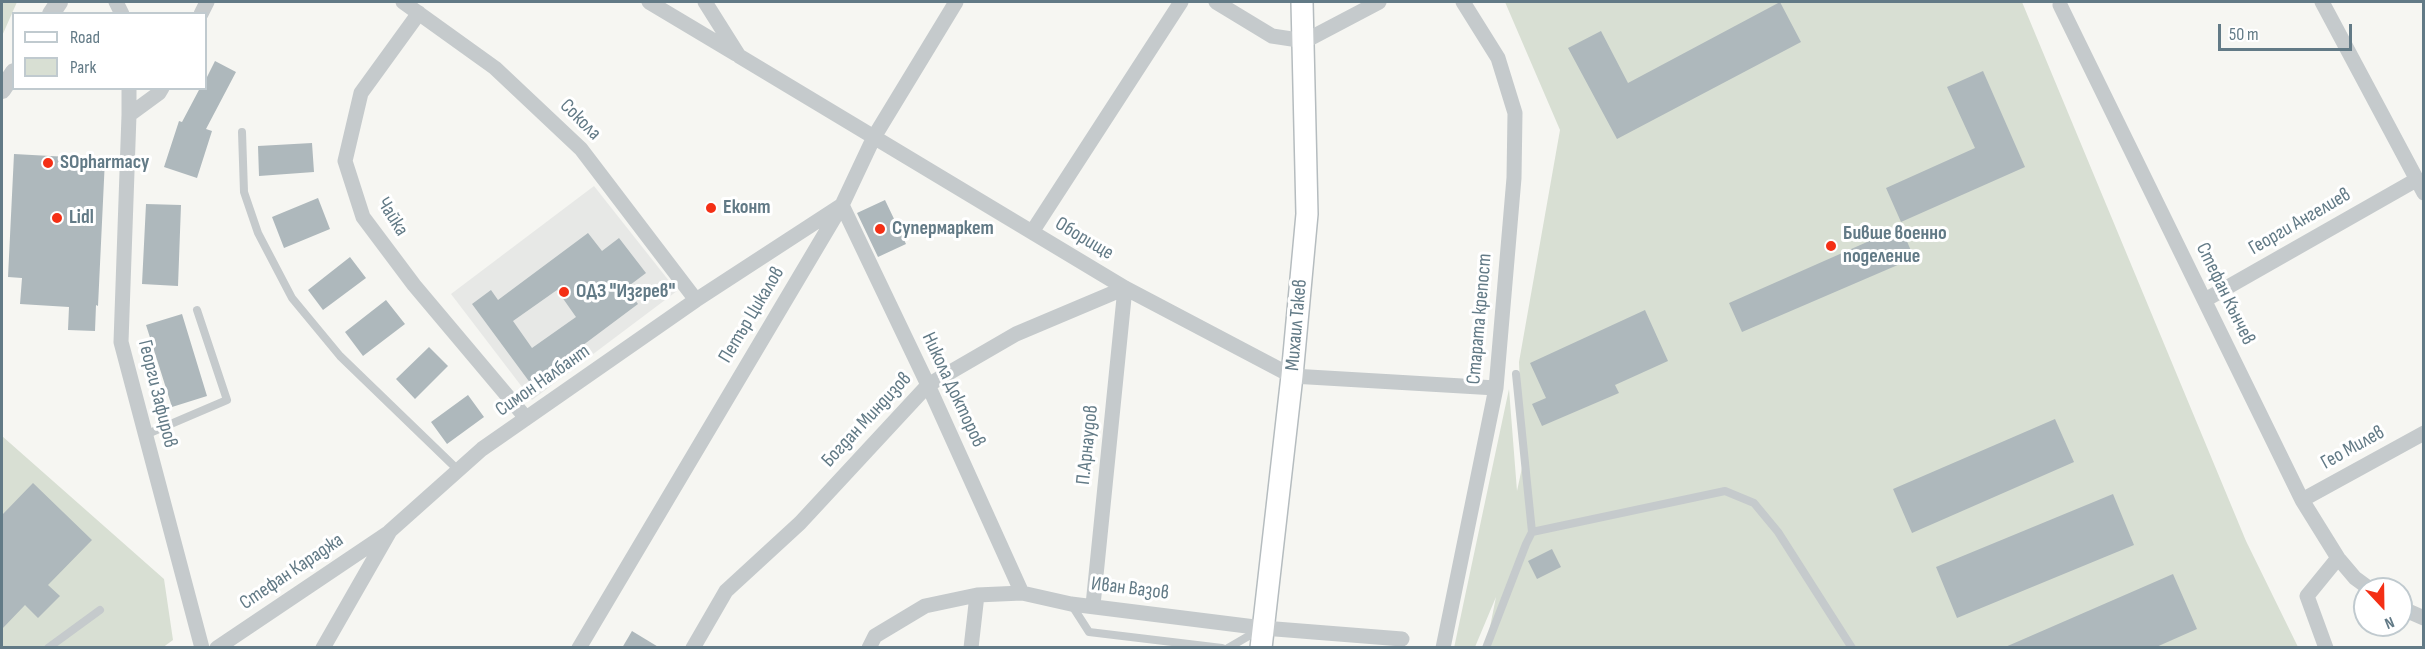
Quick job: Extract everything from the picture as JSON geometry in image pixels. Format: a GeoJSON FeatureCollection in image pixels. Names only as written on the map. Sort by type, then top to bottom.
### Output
{"type":"FeatureCollection","features":[{"type":"Feature","properties":{"kind":"main road","name":"Михаил Такев"},"geometry":{"type":"LineString","coordinates":[[1262,638],[1292,376],[1307,214],[1305,41],[1302,2]]}},
{"type":"Feature","properties":{"kind":"street","name":"Сокола"},"geometry":{"type":"LineString","coordinates":[[403,2],[495,68],[581,149],[696,300]]}},
{"type":"Feature","properties":{"kind":"street"},"geometry":{"type":"LineString","coordinates":[[649,2],[739,56]]}},
{"type":"Feature","properties":{"kind":"street","name":"Оборище"},"geometry":{"type":"LineString","coordinates":[[705,2],[739,56],[1125,288],[1292,376],[1496,388]]}},
{"type":"Feature","properties":{"kind":"street","name":"Петър Цикалов"},"geometry":{"type":"LineString","coordinates":[[579,648],[842,205],[874,136],[956,2]]}},
{"type":"Feature","properties":{"kind":"street"},"geometry":{"type":"LineString","coordinates":[[1032,232],[1181,2]]}},
{"type":"Feature","properties":{"kind":"street"},"geometry":{"type":"LineString","coordinates":[[1216,2],[1272,36],[1305,41],[1379,2]]}},
{"type":"Feature","properties":{"kind":"street","name":"Старата крепост"},"geometry":{"type":"LineString","coordinates":[[1443,648],[1496,388],[1514,178],[1515,113],[1498,58],[1463,2]]}},
{"type":"Feature","properties":{"kind":"street"},"geometry":{"type":"LineString","coordinates":[[2322,2],[2420,187]]}},
{"type":"Feature","properties":{"kind":"street","name":"Стефан Кънчев"},"geometry":{"type":"LineString","coordinates":[[2062,3],[2302,500],[2338,558],[2354,577]]}},
{"type":"Feature","properties":{"kind":"street","name":"Чайка"},"geometry":{"type":"LineString","coordinates":[[419,13],[361,93],[345,161],[363,217],[414,285],[526,418]]}},
{"type":"Feature","properties":{"kind":"street"},"geometry":{"type":"LineString","coordinates":[[2,90],[12,75]]}},
{"type":"Feature","properties":{"kind":"street","name":"Георги Зафиров"},"geometry":{"type":"LineString","coordinates":[[129,90],[121,342],[202,648]]}},
{"type":"Feature","properties":{"kind":"street"},"geometry":{"type":"LineString","coordinates":[[129,115],[161,90]]}},
{"type":"Feature","properties":{"kind":"street","name":"Георги Ангелиев"},"geometry":{"type":"LineString","coordinates":[[2205,300],[2420,187]]}},
{"type":"Feature","properties":{"kind":"street","name":"Симон Налбант"},"geometry":{"type":"LineString","coordinates":[[323,648],[390,531],[458,470],[526,418],[696,300],[842,205]]}},
{"type":"Feature","properties":{"kind":"street","name":"Никола Докторов"},"geometry":{"type":"LineString","coordinates":[[842,205],[928,385],[1022,593]]}},
{"type":"Feature","properties":{"kind":"street","name":"Богдан Миндизов"},"geometry":{"type":"LineString","coordinates":[[693,648],[726,591],[800,523],[928,385],[1016,334],[1125,288]]}},
{"type":"Feature","properties":{"kind":"street","name":"П.Арнаудов"},"geometry":{"type":"LineString","coordinates":[[1093,605],[1125,288]]}},
{"type":"Feature","properties":{"kind":"street","name":"Гео Милев"},"geometry":{"type":"LineString","coordinates":[[2302,500],[2424,433]]}},
{"type":"Feature","properties":{"kind":"street","name":"Стефан Караджа"},"geometry":{"type":"LineString","coordinates":[[217,648],[390,531]]}},
{"type":"Feature","properties":{"kind":"street"},"geometry":{"type":"LineString","coordinates":[[2326,648],[2307,596],[2338,558]]}},
{"type":"Feature","properties":{"kind":"street","name":"Иван Вазов"},"geometry":{"type":"LineString","coordinates":[[869,648],[876,636],[925,606],[976,595],[1022,593],[1262,638],[1402,639]]}},
{"type":"Feature","properties":{"kind":"street"},"geometry":{"type":"LineString","coordinates":[[971,648],[976,595]]}},
{"type":"Feature","properties":{"kind":"lane"},"geometry":{"type":"LineString","coordinates":[[242,132],[244,192],[258,233],[292,298],[340,356],[458,470]]}},
{"type":"Feature","properties":{"kind":"lane"},"geometry":{"type":"LineString","coordinates":[[145,435],[228,400],[198,310]]}},
{"type":"Feature","properties":{"kind":"lane"},"geometry":{"type":"LineString","coordinates":[[1486,648],[1532,532],[1516,374]]}},
{"type":"Feature","properties":{"kind":"lane"},"geometry":{"type":"LineString","coordinates":[[1532,532],[1725,491],[1754,503],[1778,531],[1852,648]]}},
{"type":"Feature","properties":{"kind":"lane"},"geometry":{"type":"LineString","coordinates":[[1071,604],[1089,632],[1222,648]]}},
{"type":"Feature","properties":{"kind":"lane"},"geometry":{"type":"LineString","coordinates":[[48,648],[100,610]]}},
{"type":"Feature","properties":{"kind":"lane"},"geometry":{"type":"LineString","coordinates":[[1228,648],[1262,638]]}},
{"type":"Feature","properties":{"kind":"shaded area","name":"ОДЗ \"Изгрев\""},"geometry":{"type":"Polygon","coordinates":[[[594,186],[677,291],[532,400],[451,294],[594,186]]]}},
{"type":"Feature","properties":{"kind":"green space"},"geometry":{"type":"Polygon","coordinates":[[[2,2],[17,2],[12,12],[2,36],[2,2]]]}},
{"type":"Feature","properties":{"kind":"green space","name":"Бивше военно поделение"},"geometry":{"type":"Polygon","coordinates":[[[1505,2],[2022,2],[2246,541],[2298,647],[1486,647],[1496,597],[1475,647],[1454,648],[1509,389],[1517,491],[1523,463],[1519,362],[1560,130],[1505,2]]]}},
{"type":"Feature","properties":{"kind":"green space"},"geometry":{"type":"Polygon","coordinates":[[[2,436],[164,579],[173,640],[162,648],[2,647],[2,436]]]}},
{"type":"Feature","properties":{"kind":"building"},"geometry":{"type":"Polygon","coordinates":[[[1780,2],[1801,42],[1617,139],[1568,48],[1601,31],[1628,83],[1780,2]]]}},
{"type":"Feature","properties":{"kind":"building"},"geometry":{"type":"Polygon","coordinates":[[[215,61],[236,72],[206,129],[212,131],[197,178],[164,167],[179,121],[182,122],[199,90],[207,90],[207,77],[215,61]]]}},
{"type":"Feature","properties":{"kind":"building"},"geometry":{"type":"Polygon","coordinates":[[[1983,71],[2025,167],[1901,222],[1886,188],[1975,148],[1947,87],[1983,71]]]}},
{"type":"Feature","properties":{"kind":"building"},"geometry":{"type":"Polygon","coordinates":[[[312,143],[314,172],[259,176],[258,146],[312,143]]]}},
{"type":"Feature","properties":{"kind":"building","name":"Lidl"},"geometry":{"type":"Polygon","coordinates":[[[14,154],[105,159],[95,331],[68,330],[69,307],[20,304],[22,278],[8,277],[14,154]]]}},
{"type":"Feature","properties":{"kind":"building"},"geometry":{"type":"Polygon","coordinates":[[[318,198],[330,229],[284,248],[272,217],[318,198]]]}},
{"type":"Feature","properties":{"kind":"building","name":"Супермаркет"},"geometry":{"type":"Polygon","coordinates":[[[885,200],[906,244],[878,257],[857,213],[885,200]]]}},
{"type":"Feature","properties":{"kind":"building"},"geometry":{"type":"Polygon","coordinates":[[[146,204],[181,205],[178,286],[142,284],[146,204]]]}},
{"type":"Feature","properties":{"kind":"building"},"geometry":{"type":"Polygon","coordinates":[[[1901,227],[1914,258],[1742,332],[1729,303],[1901,227]]]}},
{"type":"Feature","properties":{"kind":"building"},"geometry":{"type":"Polygon","coordinates":[[[588,233],[602,251],[619,238],[646,273],[626,288],[638,304],[531,384],[472,304],[491,290],[498,300],[588,233]],[[557,290],[513,321],[532,348],[576,317],[557,290]]]}},
{"type":"Feature","properties":{"kind":"building"},"geometry":{"type":"Polygon","coordinates":[[[350,257],[366,278],[323,310],[308,290],[350,257]]]}},
{"type":"Feature","properties":{"kind":"building"},"geometry":{"type":"Polygon","coordinates":[[[386,300],[405,324],[363,356],[345,332],[386,300]]]}},
{"type":"Feature","properties":{"kind":"building"},"geometry":{"type":"Polygon","coordinates":[[[1645,310],[1668,361],[1615,385],[1619,393],[1542,426],[1532,404],[1546,398],[1530,363],[1645,310]]]}},
{"type":"Feature","properties":{"kind":"building"},"geometry":{"type":"Polygon","coordinates":[[[182,314],[207,396],[172,407],[146,325],[182,314]]]}},
{"type":"Feature","properties":{"kind":"building"},"geometry":{"type":"Polygon","coordinates":[[[429,347],[448,366],[415,399],[396,379],[429,347]]]}},
{"type":"Feature","properties":{"kind":"building"},"geometry":{"type":"Polygon","coordinates":[[[468,395],[484,417],[447,444],[431,422],[468,395]]]}},
{"type":"Feature","properties":{"kind":"building"},"geometry":{"type":"Polygon","coordinates":[[[2055,419],[2074,462],[1912,533],[1893,489],[2055,419]]]}},
{"type":"Feature","properties":{"kind":"building"},"geometry":{"type":"Polygon","coordinates":[[[33,483],[92,540],[48,585],[60,596],[38,618],[25,605],[2,629],[2,515],[33,483]]]}},
{"type":"Feature","properties":{"kind":"building"},"geometry":{"type":"Polygon","coordinates":[[[2113,494],[2134,545],[1957,618],[1936,567],[2113,494]]]}},
{"type":"Feature","properties":{"kind":"building"},"geometry":{"type":"Polygon","coordinates":[[[1552,549],[1561,567],[1537,579],[1528,561],[1552,549]]]}},
{"type":"Feature","properties":{"kind":"building"},"geometry":{"type":"Polygon","coordinates":[[[2173,574],[2197,629],[2154,648],[2003,648],[2173,574]]]}},
{"type":"Feature","properties":{"kind":"building"},"geometry":{"type":"Polygon","coordinates":[[[632,631],[660,648],[622,648],[632,631]]]}},
{"type":"Feature","properties":{"kind":"place","name":"SOpharmacy"},"geometry":{"type":"Point","coordinates":[48,163]}},
{"type":"Feature","properties":{"kind":"place","name":"Еконт"},"geometry":{"type":"Point","coordinates":[711,208]}},
{"type":"Feature","properties":{"kind":"place","name":"Lidl"},"geometry":{"type":"Point","coordinates":[57,218]}},
{"type":"Feature","properties":{"kind":"place","name":"Супермаркет"},"geometry":{"type":"Point","coordinates":[880,229]}},
{"type":"Feature","properties":{"kind":"place","name":"Бивше военно поделение"},"geometry":{"type":"Point","coordinates":[1831,246]}},
{"type":"Feature","properties":{"kind":"place","name":"ОДЗ \"Изгрев\""},"geometry":{"type":"Point","coordinates":[564,292]}}]}
